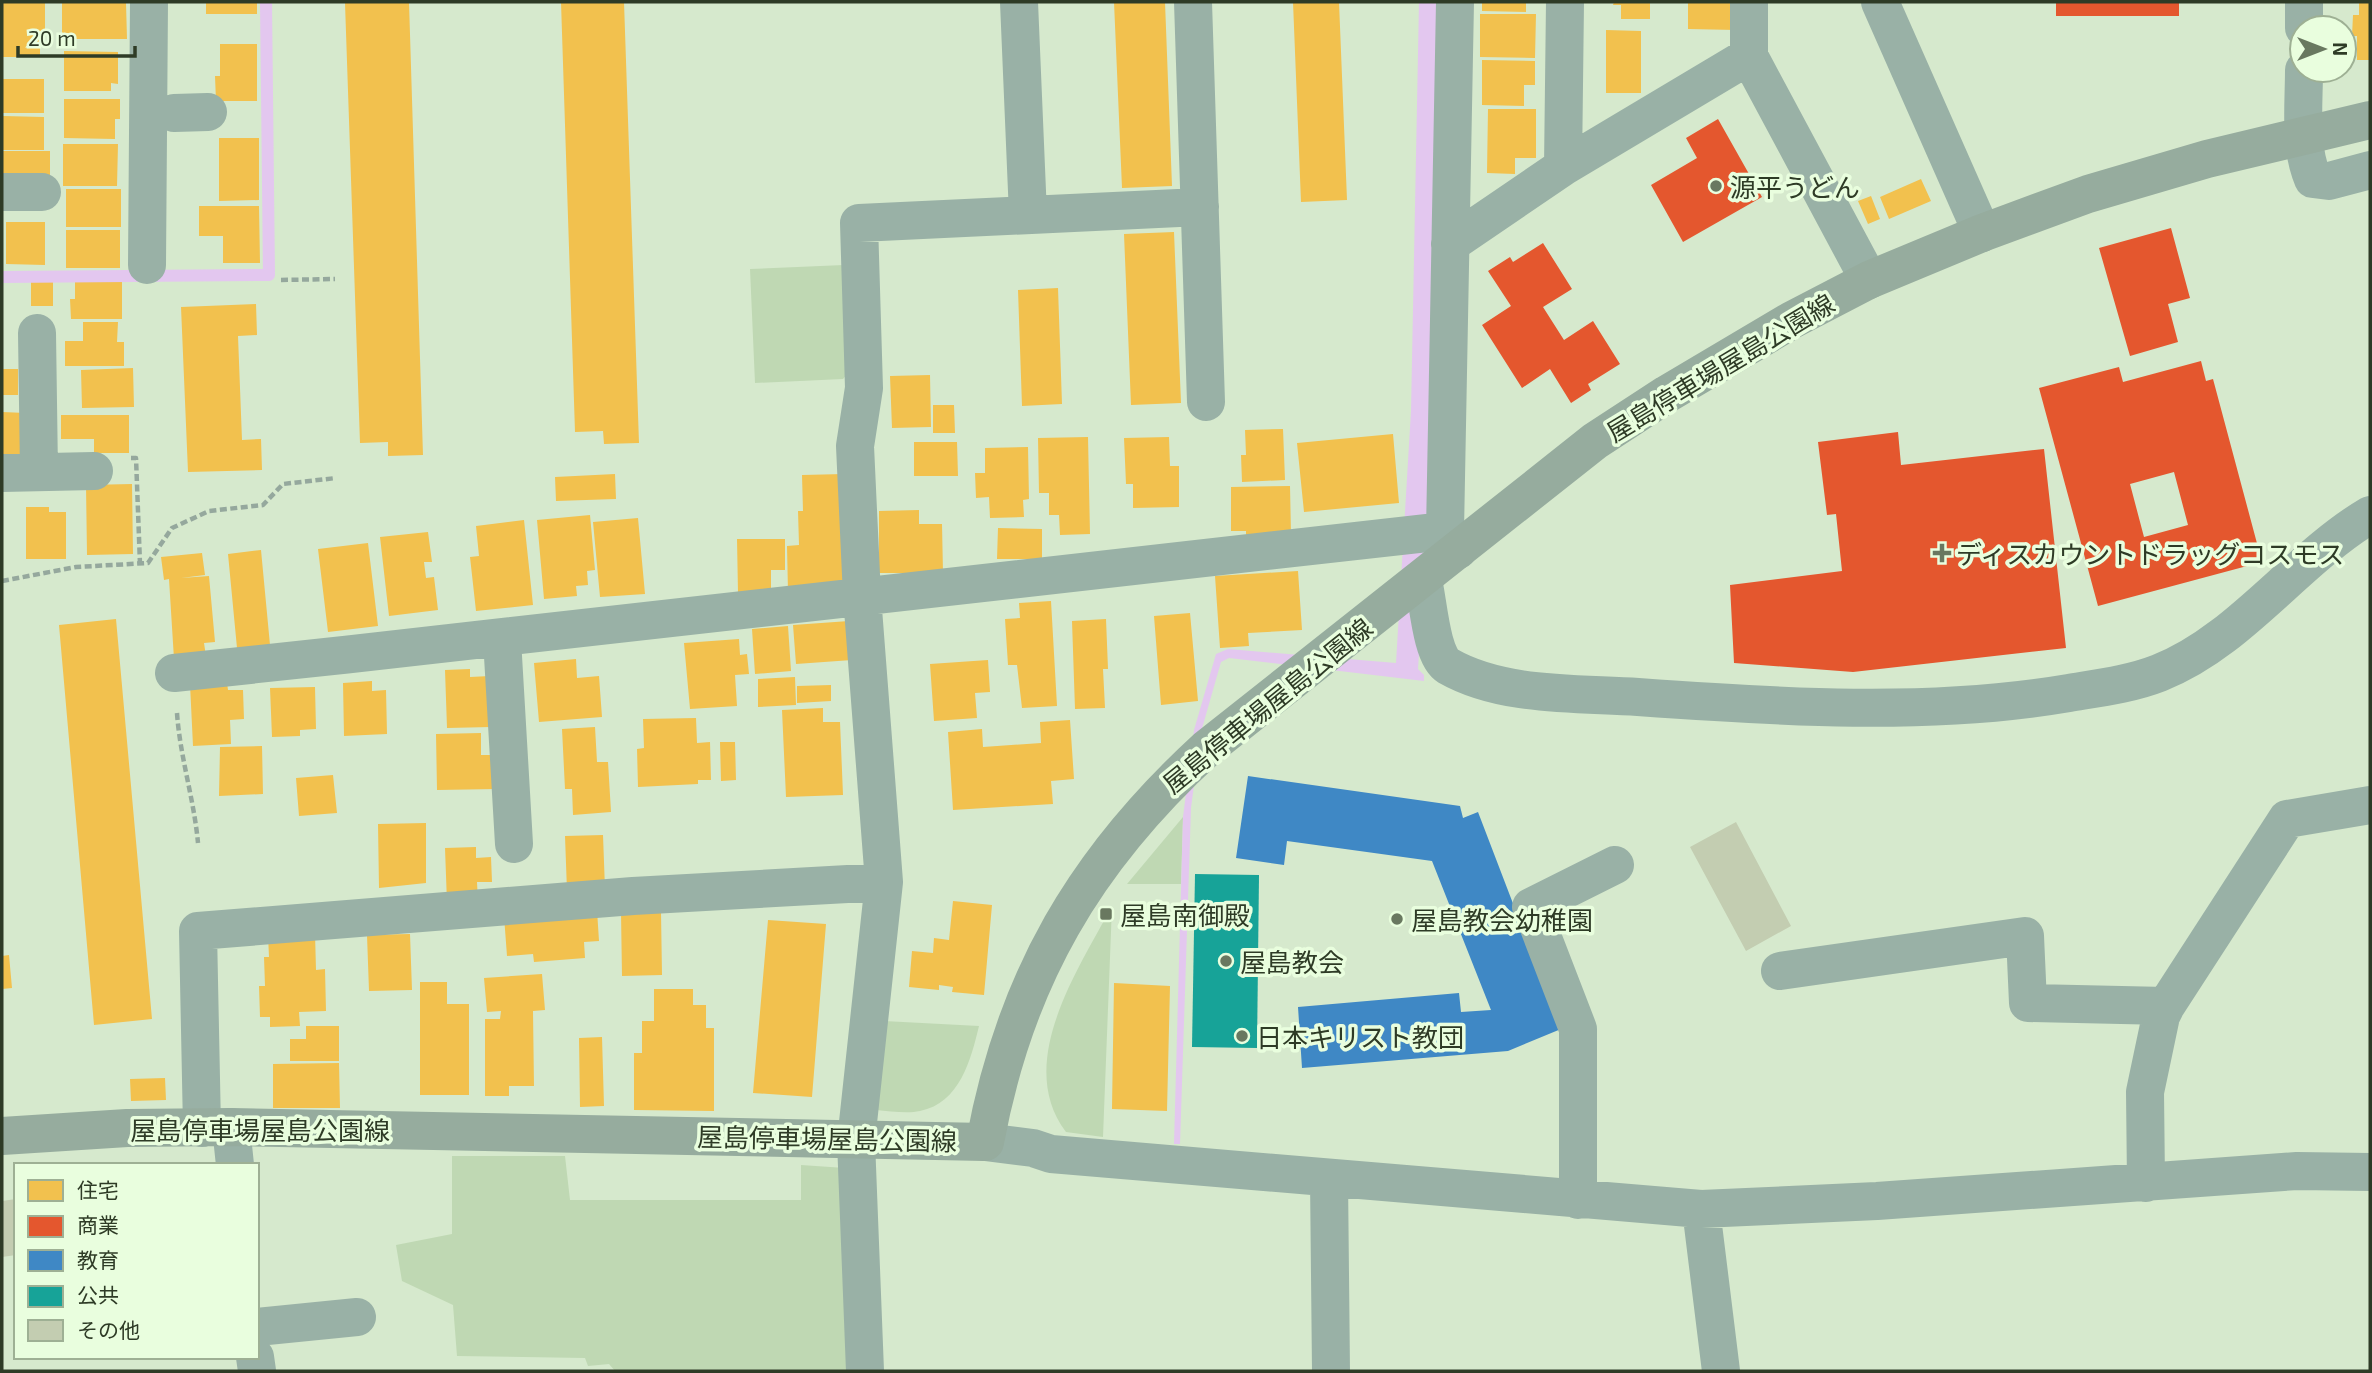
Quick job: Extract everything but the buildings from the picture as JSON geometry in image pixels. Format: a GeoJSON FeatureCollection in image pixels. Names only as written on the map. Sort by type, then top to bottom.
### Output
{"type":"FeatureCollection","features":[{"type":"Feature","properties":{"kind":"main road","name":"屋島停車場屋島公園線"},"geometry":{"type":"LineString","coordinates":[[2,1136],[127,1128],[217,1127],[615,1132],[856,1141],[985,1142],[996,1080],[1048,947],[1077,897],[1121,836],[1164,788],[1206,749],[1423,580],[1451,541],[1632,417],[1760,338],[1870,280],[1982,233],[2088,194],[2207,159],[2370,120]]}},
{"type":"Feature","properties":{"kind":"street"},"geometry":{"type":"LineString","coordinates":[[147,265],[149,2]]}},
{"type":"Feature","properties":{"kind":"street"},"geometry":{"type":"LineString","coordinates":[[173,190],[191,113],[174,2]]}},
{"type":"Feature","properties":{"kind":"street"},"geometry":{"type":"LineString","coordinates":[[1019,2],[1028,215]]}},
{"type":"Feature","properties":{"kind":"street"},"geometry":{"type":"LineString","coordinates":[[1193,2],[1206,402]]}},
{"type":"Feature","properties":{"kind":"street"},"geometry":{"type":"LineString","coordinates":[[174,673],[502,639],[1023,576],[1451,541],[1450,244],[1455,2]]}},
{"type":"Feature","properties":{"kind":"street"},"geometry":{"type":"LineString","coordinates":[[1563,167],[1565,2]]}},
{"type":"Feature","properties":{"kind":"street"},"geometry":{"type":"LineString","coordinates":[[1749,2],[1749,56],[1870,280]]}},
{"type":"Feature","properties":{"kind":"street"},"geometry":{"type":"LineString","coordinates":[[1880,2],[1982,233]]}},
{"type":"Feature","properties":{"kind":"street"},"geometry":{"type":"LineString","coordinates":[[1450,244],[1563,167],[1749,56]]}},
{"type":"Feature","properties":{"kind":"street"},"geometry":{"type":"LineString","coordinates":[[2304,84],[2304,137],[2307,166],[2313,179],[2329,181],[2370,170]]}},
{"type":"Feature","properties":{"kind":"street"},"geometry":{"type":"LineString","coordinates":[[2,192],[42,192]]}},
{"type":"Feature","properties":{"kind":"street"},"geometry":{"type":"LineString","coordinates":[[865,1371],[856,1141],[884,882],[862,596],[855,446],[864,388],[859,223],[1200,207]]}},
{"type":"Feature","properties":{"kind":"street"},"geometry":{"type":"LineString","coordinates":[[37,333],[39,472]]}},
{"type":"Feature","properties":{"kind":"street"},"geometry":{"type":"LineString","coordinates":[[2,473],[94,471]]}},
{"type":"Feature","properties":{"kind":"street"},"geometry":{"type":"LineString","coordinates":[[1423,580],[1435,648],[1445,665],[1500,685],[1720,703],[1830,707],[1968,704],[2035,699],[2106,687],[2158,674],[2183,662],[2228,631],[2292,573],[2370,515]]}},
{"type":"Feature","properties":{"kind":"street"},"geometry":{"type":"LineString","coordinates":[[502,639],[514,844]]}},
{"type":"Feature","properties":{"kind":"street"},"geometry":{"type":"LineString","coordinates":[[2146,1183],[2145,1091],[2161,1016],[2166,1006],[2287,819],[2370,804]]}},
{"type":"Feature","properties":{"kind":"street"},"geometry":{"type":"LineString","coordinates":[[1578,1200],[1578,1029],[1531,907],[1615,865]]}},
{"type":"Feature","properties":{"kind":"street"},"geometry":{"type":"LineString","coordinates":[[234,1163],[217,1127],[198,931],[619,897],[884,882]]}},
{"type":"Feature","properties":{"kind":"street"},"geometry":{"type":"LineString","coordinates":[[1780,971],[2025,936],[2028,1003],[2166,1006]]}},
{"type":"Feature","properties":{"kind":"street"},"geometry":{"type":"LineString","coordinates":[[985,1142],[1033,1148],[1051,1154],[1701,1209],[2146,1183],[2297,1171],[2370,1172]]}},
{"type":"Feature","properties":{"kind":"street"},"geometry":{"type":"LineString","coordinates":[[1329,1178],[1331,1371]]}},
{"type":"Feature","properties":{"kind":"street"},"geometry":{"type":"LineString","coordinates":[[1701,1209],[1721,1371]]}},
{"type":"Feature","properties":{"kind":"street"},"geometry":{"type":"LineString","coordinates":[[259,1326],[357,1317]]}},
{"type":"Feature","properties":{"kind":"path"},"geometry":{"type":"LineString","coordinates":[[281,280],[335,279]]}},
{"type":"Feature","properties":{"kind":"path"},"geometry":{"type":"LineString","coordinates":[[94,471],[101,459],[136,458],[140,564]]}},
{"type":"Feature","properties":{"kind":"path"},"geometry":{"type":"LineString","coordinates":[[2,581],[76,567],[148,563],[172,528],[209,511],[263,505],[284,484],[336,478]]}},
{"type":"Feature","properties":{"kind":"path"},"geometry":{"type":"LineString","coordinates":[[174,673],[179,744],[194,807],[198,843]]}},
{"type":"Feature","properties":{"kind":"green space"},"geometry":{"type":"Polygon","coordinates":[[[844,265],[848,373],[843,379],[755,383],[750,269],[844,265]]]}},
{"type":"Feature","properties":{"kind":"green space"},"geometry":{"type":"Polygon","coordinates":[[[1183,817],[1181,884],[1127,884],[1183,817]]]}},
{"type":"Feature","properties":{"kind":"green space"},"geometry":{"type":"Polygon","coordinates":[[[1112,906],[1103,1137],[1066,1132],[1052,1105],[1046,1077],[1049,1047],[1057,1017],[1069,987],[1112,906]]]}},
{"type":"Feature","properties":{"kind":"green space"},"geometry":{"type":"Polygon","coordinates":[[[884,1021],[979,1026],[962,1078],[945,1099],[915,1112],[876,1110],[884,1021]]]}},
{"type":"Feature","properties":{"kind":"green space"},"geometry":{"type":"Polygon","coordinates":[[[452,1156],[565,1156],[570,1200],[801,1200],[801,1165],[845,1168],[854,1371],[615,1371],[609,1364],[588,1366],[585,1358],[457,1356],[453,1305],[402,1281],[396,1245],[452,1234],[452,1156]]]}},
{"type":"Feature","properties":{"kind":"shaded area"},"geometry":{"type":"Polygon","coordinates":[[[1419,2],[1441,2],[1435,410],[1418,669],[1424,675],[1424,681],[1229,658],[1221,662],[1201,732],[1191,808],[1180,1144],[1174,1144],[1183,817],[1194,730],[1216,654],[1228,649],[1396,663],[1411,411],[1419,2]]]}},
{"type":"Feature","properties":{"kind":"waterway"},"geometry":{"type":"LineString","coordinates":[[2,277],[269,275],[266,2]]}},
{"type":"Feature","properties":{"kind":"place","name":"源平うどん"},"geometry":{"type":"Point","coordinates":[1716,186]}},
{"type":"Feature","properties":{"kind":"place","name":"ディスカウントドラッグコスモス"},"geometry":{"type":"Point","coordinates":[1942,553]}},
{"type":"Feature","properties":{"kind":"place","name":"屋島南御殿"},"geometry":{"type":"Point","coordinates":[1106,914]}},
{"type":"Feature","properties":{"kind":"place","name":"屋島教会幼稚園"},"geometry":{"type":"Point","coordinates":[1397,919]}},
{"type":"Feature","properties":{"kind":"place","name":"屋島教会"},"geometry":{"type":"Point","coordinates":[1226,961]}},
{"type":"Feature","properties":{"kind":"place","name":"日本キリスト教団"},"geometry":{"type":"Point","coordinates":[1242,1036]}}]}
